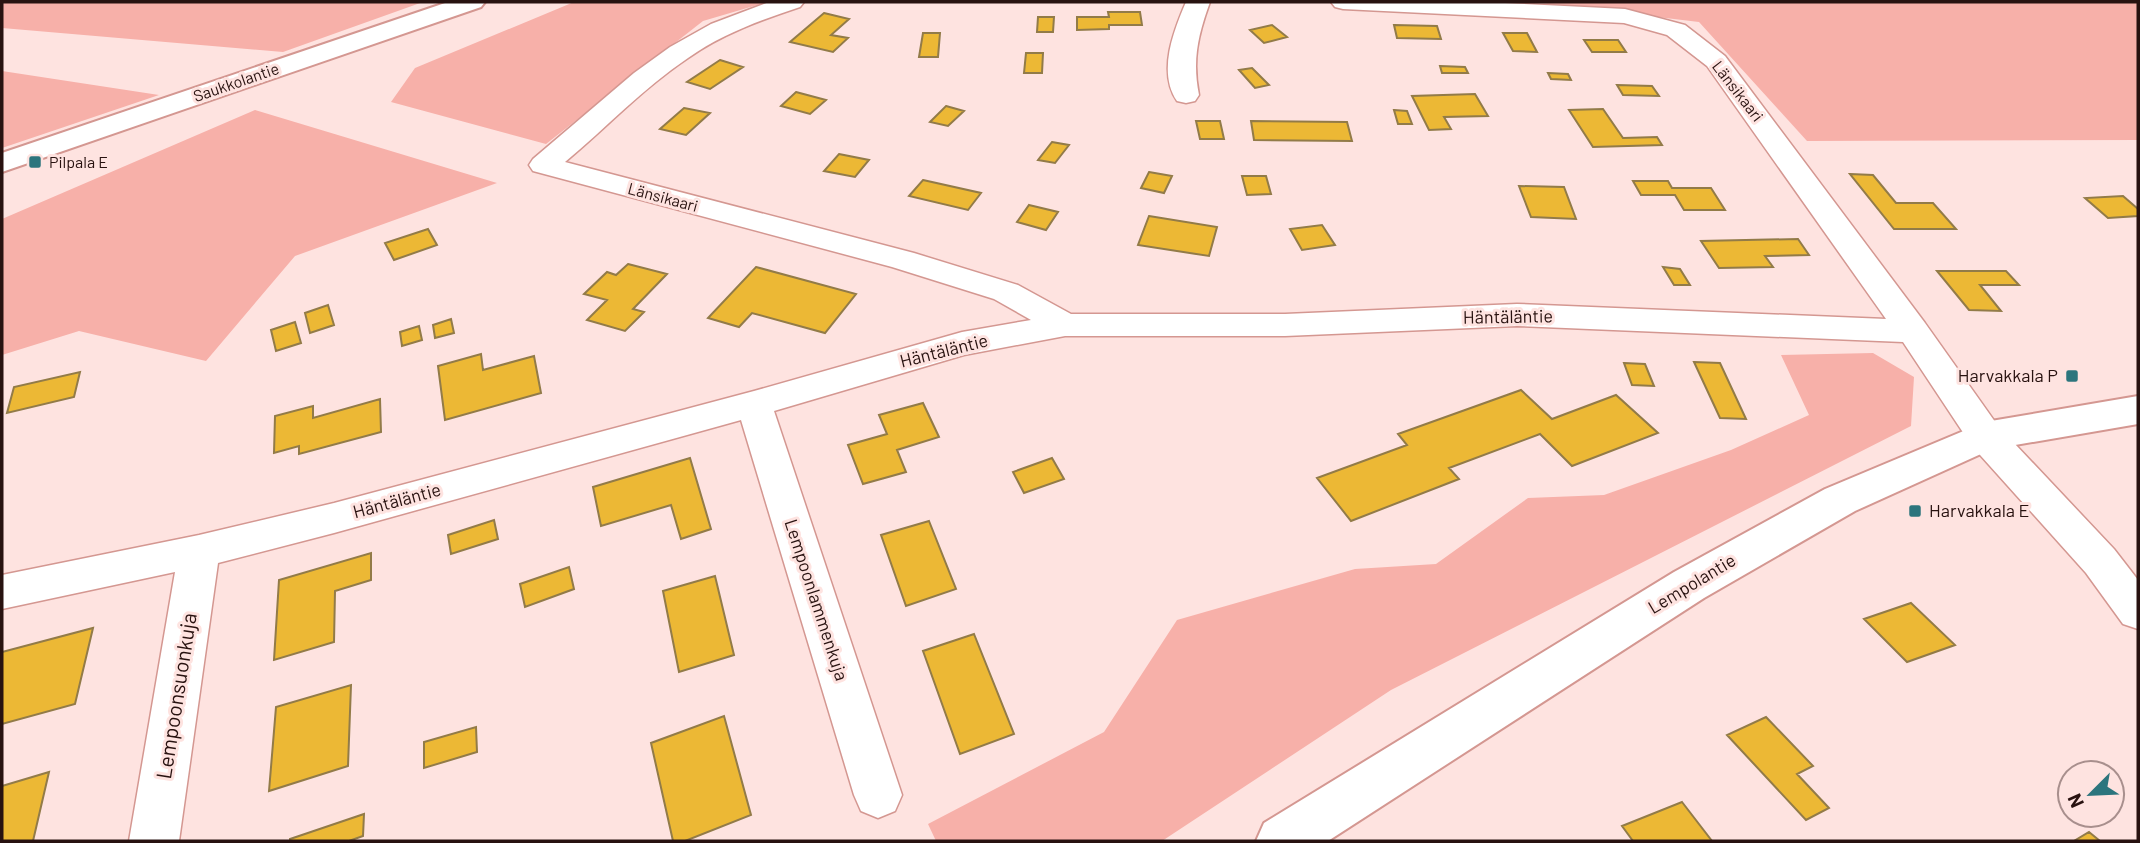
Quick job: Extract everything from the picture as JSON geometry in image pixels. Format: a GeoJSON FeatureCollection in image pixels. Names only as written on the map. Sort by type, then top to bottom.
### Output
{"type":"FeatureCollection","features":[{"type":"Feature","properties":{"kind":"street","name":"Saukkolantie"},"geometry":{"type":"LineString","coordinates":[[2,163],[471,2]]}},
{"type":"Feature","properties":{"kind":"street","name":"Länsikaari"},"geometry":{"type":"LineString","coordinates":[[792,2],[724,26],[680,52],[632,87],[588,130],[543,165],[916,264],[1006,292],[1065,325]]}},
{"type":"Feature","properties":{"kind":"street"},"geometry":{"type":"LineString","coordinates":[[1186,95],[1179,67],[1184,37],[1198,2]]}},
{"type":"Feature","properties":{"kind":"street","name":"Länsikaari"},"geometry":{"type":"LineString","coordinates":[[1343,2],[1625,16],[1676,30],[1716,61],[1913,331],[1985,436],[2100,561],[2138,611]]}},
{"type":"Feature","properties":{"kind":"street","name":"Häntäläntie"},"geometry":{"type":"LineString","coordinates":[[2,592],[199,551],[334,518],[754,404],[962,344],[1065,325],[1285,325],[1517,315],[1913,331]]}},
{"type":"Feature","properties":{"kind":"street","name":"Lempoonlammenkuja"},"geometry":{"type":"LineString","coordinates":[[754,404],[878,795]]}},
{"type":"Feature","properties":{"kind":"street","name":"Lempolantie"},"geometry":{"type":"LineString","coordinates":[[1282,841],[1689,585],[1840,500],[1985,436],[2052,422],[2138,411]]}},
{"type":"Feature","properties":{"kind":"street","name":"Lempoonsuonkuja"},"geometry":{"type":"LineString","coordinates":[[154,841],[199,551]]}},
{"type":"Feature","properties":{"kind":"shaded area"},"geometry":{"type":"Polygon","coordinates":[[[2,2],[423,2],[283,52],[2,28],[2,2]]]}},
{"type":"Feature","properties":{"kind":"shaded area"},"geometry":{"type":"Polygon","coordinates":[[[574,2],[767,2],[703,21],[546,144],[391,102],[415,68],[574,2]]]}},
{"type":"Feature","properties":{"kind":"shaded area"},"geometry":{"type":"Polygon","coordinates":[[[1532,2],[2138,2],[2138,140],[1807,141],[1699,22],[1532,2]]]}},
{"type":"Feature","properties":{"kind":"shaded area"},"geometry":{"type":"Polygon","coordinates":[[[2,71],[159,95],[2,148],[2,71]]]}},
{"type":"Feature","properties":{"kind":"shaded area"},"geometry":{"type":"Polygon","coordinates":[[[255,110],[497,183],[295,256],[206,361],[79,331],[2,355],[2,219],[255,110]]]}},
{"type":"Feature","properties":{"kind":"shaded area"},"geometry":{"type":"Polygon","coordinates":[[[1873,353],[1914,377],[1911,426],[1391,690],[1162,841],[936,841],[928,824],[1104,732],[1177,620],[1355,569],[1436,564],[1528,498],[1604,495],[1731,450],[1809,415],[1781,355],[1873,353]]]}},
{"type":"Feature","properties":{"kind":"building"},"geometry":{"type":"Polygon","coordinates":[[[1108,12],[1140,12],[1142,25],[1109,25],[1109,29],[1077,30],[1077,17],[1109,17],[1108,12]]]}},
{"type":"Feature","properties":{"kind":"building"},"geometry":{"type":"Polygon","coordinates":[[[824,13],[849,19],[831,35],[848,38],[833,52],[790,42],[824,13]]]}},
{"type":"Feature","properties":{"kind":"building"},"geometry":{"type":"Polygon","coordinates":[[[1038,17],[1054,17],[1053,32],[1037,32],[1038,17]]]}},
{"type":"Feature","properties":{"kind":"building"},"geometry":{"type":"Polygon","coordinates":[[[1272,25],[1287,37],[1264,43],[1250,30],[1272,25]]]}},
{"type":"Feature","properties":{"kind":"building"},"geometry":{"type":"Polygon","coordinates":[[[1394,25],[1437,26],[1441,39],[1397,38],[1394,25]]]}},
{"type":"Feature","properties":{"kind":"building"},"geometry":{"type":"Polygon","coordinates":[[[923,33],[940,33],[938,57],[919,57],[923,33]]]}},
{"type":"Feature","properties":{"kind":"building"},"geometry":{"type":"Polygon","coordinates":[[[1503,33],[1527,33],[1537,52],[1513,51],[1503,33]]]}},
{"type":"Feature","properties":{"kind":"building"},"geometry":{"type":"Polygon","coordinates":[[[1584,40],[1618,40],[1626,52],[1592,52],[1584,40]]]}},
{"type":"Feature","properties":{"kind":"building"},"geometry":{"type":"Polygon","coordinates":[[[1026,53],[1043,53],[1042,73],[1024,73],[1026,53]]]}},
{"type":"Feature","properties":{"kind":"building"},"geometry":{"type":"Polygon","coordinates":[[[720,60],[743,67],[710,89],[687,82],[720,60]]]}},
{"type":"Feature","properties":{"kind":"building"},"geometry":{"type":"Polygon","coordinates":[[[1440,66],[1465,67],[1468,73],[1442,73],[1440,66]]]}},
{"type":"Feature","properties":{"kind":"building"},"geometry":{"type":"Polygon","coordinates":[[[1252,68],[1269,85],[1255,88],[1239,70],[1252,68]]]}},
{"type":"Feature","properties":{"kind":"building"},"geometry":{"type":"Polygon","coordinates":[[[1548,73],[1568,74],[1571,80],[1551,79],[1548,73]]]}},
{"type":"Feature","properties":{"kind":"building"},"geometry":{"type":"Polygon","coordinates":[[[1617,85],[1652,86],[1659,96],[1623,95],[1617,85]]]}},
{"type":"Feature","properties":{"kind":"building"},"geometry":{"type":"Polygon","coordinates":[[[796,92],[826,100],[810,114],[781,106],[796,92]]]}},
{"type":"Feature","properties":{"kind":"building"},"geometry":{"type":"Polygon","coordinates":[[[1475,94],[1488,116],[1444,117],[1451,129],[1429,130],[1412,96],[1475,94]]]}},
{"type":"Feature","properties":{"kind":"building"},"geometry":{"type":"Polygon","coordinates":[[[946,106],[964,111],[948,126],[930,122],[946,106]]]}},
{"type":"Feature","properties":{"kind":"building"},"geometry":{"type":"Polygon","coordinates":[[[684,108],[710,113],[686,135],[660,129],[684,108]]]}},
{"type":"Feature","properties":{"kind":"building"},"geometry":{"type":"Polygon","coordinates":[[[1603,109],[1623,138],[1657,137],[1662,145],[1593,147],[1569,110],[1603,109]]]}},
{"type":"Feature","properties":{"kind":"building"},"geometry":{"type":"Polygon","coordinates":[[[1394,110],[1407,111],[1412,124],[1398,124],[1394,110]]]}},
{"type":"Feature","properties":{"kind":"building"},"geometry":{"type":"Polygon","coordinates":[[[1196,121],[1220,121],[1224,139],[1200,139],[1196,121]]]}},
{"type":"Feature","properties":{"kind":"building"},"geometry":{"type":"Polygon","coordinates":[[[1251,121],[1347,122],[1352,141],[1254,140],[1251,121]]]}},
{"type":"Feature","properties":{"kind":"building"},"geometry":{"type":"Polygon","coordinates":[[[1052,142],[1069,145],[1055,163],[1038,160],[1052,142]]]}},
{"type":"Feature","properties":{"kind":"building"},"geometry":{"type":"Polygon","coordinates":[[[839,154],[869,160],[855,177],[824,171],[839,154]]]}},
{"type":"Feature","properties":{"kind":"building"},"geometry":{"type":"Polygon","coordinates":[[[1149,172],[1172,176],[1164,193],[1141,188],[1149,172]]]}},
{"type":"Feature","properties":{"kind":"building"},"geometry":{"type":"Polygon","coordinates":[[[1850,174],[1873,175],[1896,203],[1933,203],[1956,229],[1894,229],[1850,174]]]}},
{"type":"Feature","properties":{"kind":"building"},"geometry":{"type":"Polygon","coordinates":[[[1242,176],[1266,176],[1271,194],[1247,195],[1242,176]]]}},
{"type":"Feature","properties":{"kind":"building"},"geometry":{"type":"Polygon","coordinates":[[[923,180],[981,193],[968,210],[909,196],[923,180]]]}},
{"type":"Feature","properties":{"kind":"building"},"geometry":{"type":"Polygon","coordinates":[[[1633,181],[1668,181],[1672,188],[1711,188],[1725,210],[1684,210],[1675,195],[1641,195],[1633,181]]]}},
{"type":"Feature","properties":{"kind":"building"},"geometry":{"type":"Polygon","coordinates":[[[1519,186],[1564,187],[1576,219],[1531,217],[1519,186]]]}},
{"type":"Feature","properties":{"kind":"building"},"geometry":{"type":"Polygon","coordinates":[[[2123,196],[2138,209],[2138,216],[2108,218],[2085,198],[2123,196]]]}},
{"type":"Feature","properties":{"kind":"building"},"geometry":{"type":"Polygon","coordinates":[[[1029,205],[1058,212],[1046,230],[1017,222],[1029,205]]]}},
{"type":"Feature","properties":{"kind":"building"},"geometry":{"type":"Polygon","coordinates":[[[1149,216],[1217,227],[1209,256],[1138,245],[1149,216]]]}},
{"type":"Feature","properties":{"kind":"building"},"geometry":{"type":"Polygon","coordinates":[[[1322,225],[1335,245],[1302,250],[1290,229],[1322,225]]]}},
{"type":"Feature","properties":{"kind":"building"},"geometry":{"type":"Polygon","coordinates":[[[428,229],[437,245],[394,260],[385,243],[428,229]]]}},
{"type":"Feature","properties":{"kind":"building"},"geometry":{"type":"Polygon","coordinates":[[[1798,239],[1809,255],[1765,256],[1773,267],[1719,268],[1701,241],[1798,239]]]}},
{"type":"Feature","properties":{"kind":"building"},"geometry":{"type":"Polygon","coordinates":[[[628,264],[667,274],[633,309],[644,312],[625,331],[587,320],[607,300],[584,294],[607,272],[616,275],[628,264]]]}},
{"type":"Feature","properties":{"kind":"building"},"geometry":{"type":"Polygon","coordinates":[[[756,267],[856,294],[825,333],[752,313],[739,327],[708,318],[756,267]]]}},
{"type":"Feature","properties":{"kind":"building"},"geometry":{"type":"Polygon","coordinates":[[[1663,267],[1680,269],[1690,285],[1674,285],[1663,267]]]}},
{"type":"Feature","properties":{"kind":"building"},"geometry":{"type":"Polygon","coordinates":[[[1937,271],[2006,271],[2019,285],[1980,285],[2001,311],[1969,310],[1937,271]]]}},
{"type":"Feature","properties":{"kind":"building"},"geometry":{"type":"Polygon","coordinates":[[[328,305],[334,325],[310,333],[305,313],[328,305]]]}},
{"type":"Feature","properties":{"kind":"building"},"geometry":{"type":"Polygon","coordinates":[[[451,319],[454,333],[435,338],[433,325],[451,319]]]}},
{"type":"Feature","properties":{"kind":"building"},"geometry":{"type":"Polygon","coordinates":[[[295,322],[301,343],[276,351],[271,330],[295,322]]]}},
{"type":"Feature","properties":{"kind":"building"},"geometry":{"type":"Polygon","coordinates":[[[419,326],[422,340],[402,346],[400,332],[419,326]]]}},
{"type":"Feature","properties":{"kind":"building"},"geometry":{"type":"Polygon","coordinates":[[[481,354],[483,370],[534,356],[541,393],[445,420],[438,366],[481,354]]]}},
{"type":"Feature","properties":{"kind":"building"},"geometry":{"type":"Polygon","coordinates":[[[1694,362],[1720,363],[1746,419],[1720,418],[1694,362]]]}},
{"type":"Feature","properties":{"kind":"building"},"geometry":{"type":"Polygon","coordinates":[[[1624,363],[1645,364],[1654,386],[1632,385],[1624,363]]]}},
{"type":"Feature","properties":{"kind":"building"},"geometry":{"type":"Polygon","coordinates":[[[80,372],[74,397],[7,413],[14,387],[80,372]]]}},
{"type":"Feature","properties":{"kind":"building"},"geometry":{"type":"Polygon","coordinates":[[[1521,390],[1552,419],[1616,395],[1658,433],[1572,466],[1540,434],[1449,468],[1459,479],[1351,521],[1317,478],[1407,445],[1398,434],[1521,390]]]}},
{"type":"Feature","properties":{"kind":"building"},"geometry":{"type":"Polygon","coordinates":[[[380,399],[381,432],[299,454],[299,446],[274,453],[275,416],[313,406],[313,418],[380,399]]]}},
{"type":"Feature","properties":{"kind":"building"},"geometry":{"type":"Polygon","coordinates":[[[923,403],[939,437],[897,450],[906,472],[863,484],[848,445],[887,434],[879,415],[923,403]]]}},
{"type":"Feature","properties":{"kind":"building"},"geometry":{"type":"Polygon","coordinates":[[[690,458],[711,529],[681,539],[671,505],[601,526],[593,487],[690,458]]]}},
{"type":"Feature","properties":{"kind":"building"},"geometry":{"type":"Polygon","coordinates":[[[1052,458],[1064,479],[1024,493],[1013,472],[1052,458]]]}},
{"type":"Feature","properties":{"kind":"building"},"geometry":{"type":"Polygon","coordinates":[[[494,520],[498,539],[451,554],[448,535],[494,520]]]}},
{"type":"Feature","properties":{"kind":"building"},"geometry":{"type":"Polygon","coordinates":[[[929,521],[956,589],[906,606],[881,535],[929,521]]]}},
{"type":"Feature","properties":{"kind":"building"},"geometry":{"type":"Polygon","coordinates":[[[371,553],[371,580],[335,591],[334,642],[274,660],[279,580],[371,553]]]}},
{"type":"Feature","properties":{"kind":"building"},"geometry":{"type":"Polygon","coordinates":[[[569,567],[574,589],[525,607],[520,584],[569,567]]]}},
{"type":"Feature","properties":{"kind":"building"},"geometry":{"type":"Polygon","coordinates":[[[715,576],[734,655],[679,672],[663,591],[715,576]]]}},
{"type":"Feature","properties":{"kind":"building"},"geometry":{"type":"Polygon","coordinates":[[[1911,603],[1955,645],[1907,662],[1864,619],[1911,603]]]}},
{"type":"Feature","properties":{"kind":"building"},"geometry":{"type":"Polygon","coordinates":[[[93,628],[75,704],[2,724],[2,652],[93,628]]]}},
{"type":"Feature","properties":{"kind":"building"},"geometry":{"type":"Polygon","coordinates":[[[974,634],[1014,734],[960,754],[923,651],[974,634]]]}},
{"type":"Feature","properties":{"kind":"building"},"geometry":{"type":"Polygon","coordinates":[[[351,685],[348,766],[269,791],[276,707],[351,685]]]}},
{"type":"Feature","properties":{"kind":"building"},"geometry":{"type":"Polygon","coordinates":[[[724,716],[751,815],[685,841],[673,841],[651,743],[724,716]]]}},
{"type":"Feature","properties":{"kind":"building"},"geometry":{"type":"Polygon","coordinates":[[[1766,717],[1813,766],[1797,774],[1829,808],[1806,820],[1727,735],[1766,717]]]}},
{"type":"Feature","properties":{"kind":"building"},"geometry":{"type":"Polygon","coordinates":[[[476,727],[477,752],[424,768],[424,742],[476,727]]]}},
{"type":"Feature","properties":{"kind":"building"},"geometry":{"type":"Polygon","coordinates":[[[49,772],[33,841],[2,841],[2,786],[49,772]]]}},
{"type":"Feature","properties":{"kind":"building"},"geometry":{"type":"Polygon","coordinates":[[[1682,802],[1712,841],[1633,841],[1622,826],[1682,802]]]}},
{"type":"Feature","properties":{"kind":"building"},"geometry":{"type":"Polygon","coordinates":[[[364,814],[363,836],[349,841],[290,841],[290,839],[364,814]]]}},
{"type":"Feature","properties":{"kind":"building"},"geometry":{"type":"Polygon","coordinates":[[[2089,832],[2100,841],[2074,841],[2089,832]]]}},
{"type":"Feature","properties":{"kind":"place","name":"Pilpala E"},"geometry":{"type":"Point","coordinates":[35,162]}},
{"type":"Feature","properties":{"kind":"place","name":"Harvakkala P"},"geometry":{"type":"Point","coordinates":[2072,376]}},
{"type":"Feature","properties":{"kind":"place","name":"Harvakkala E"},"geometry":{"type":"Point","coordinates":[1915,511]}}]}
